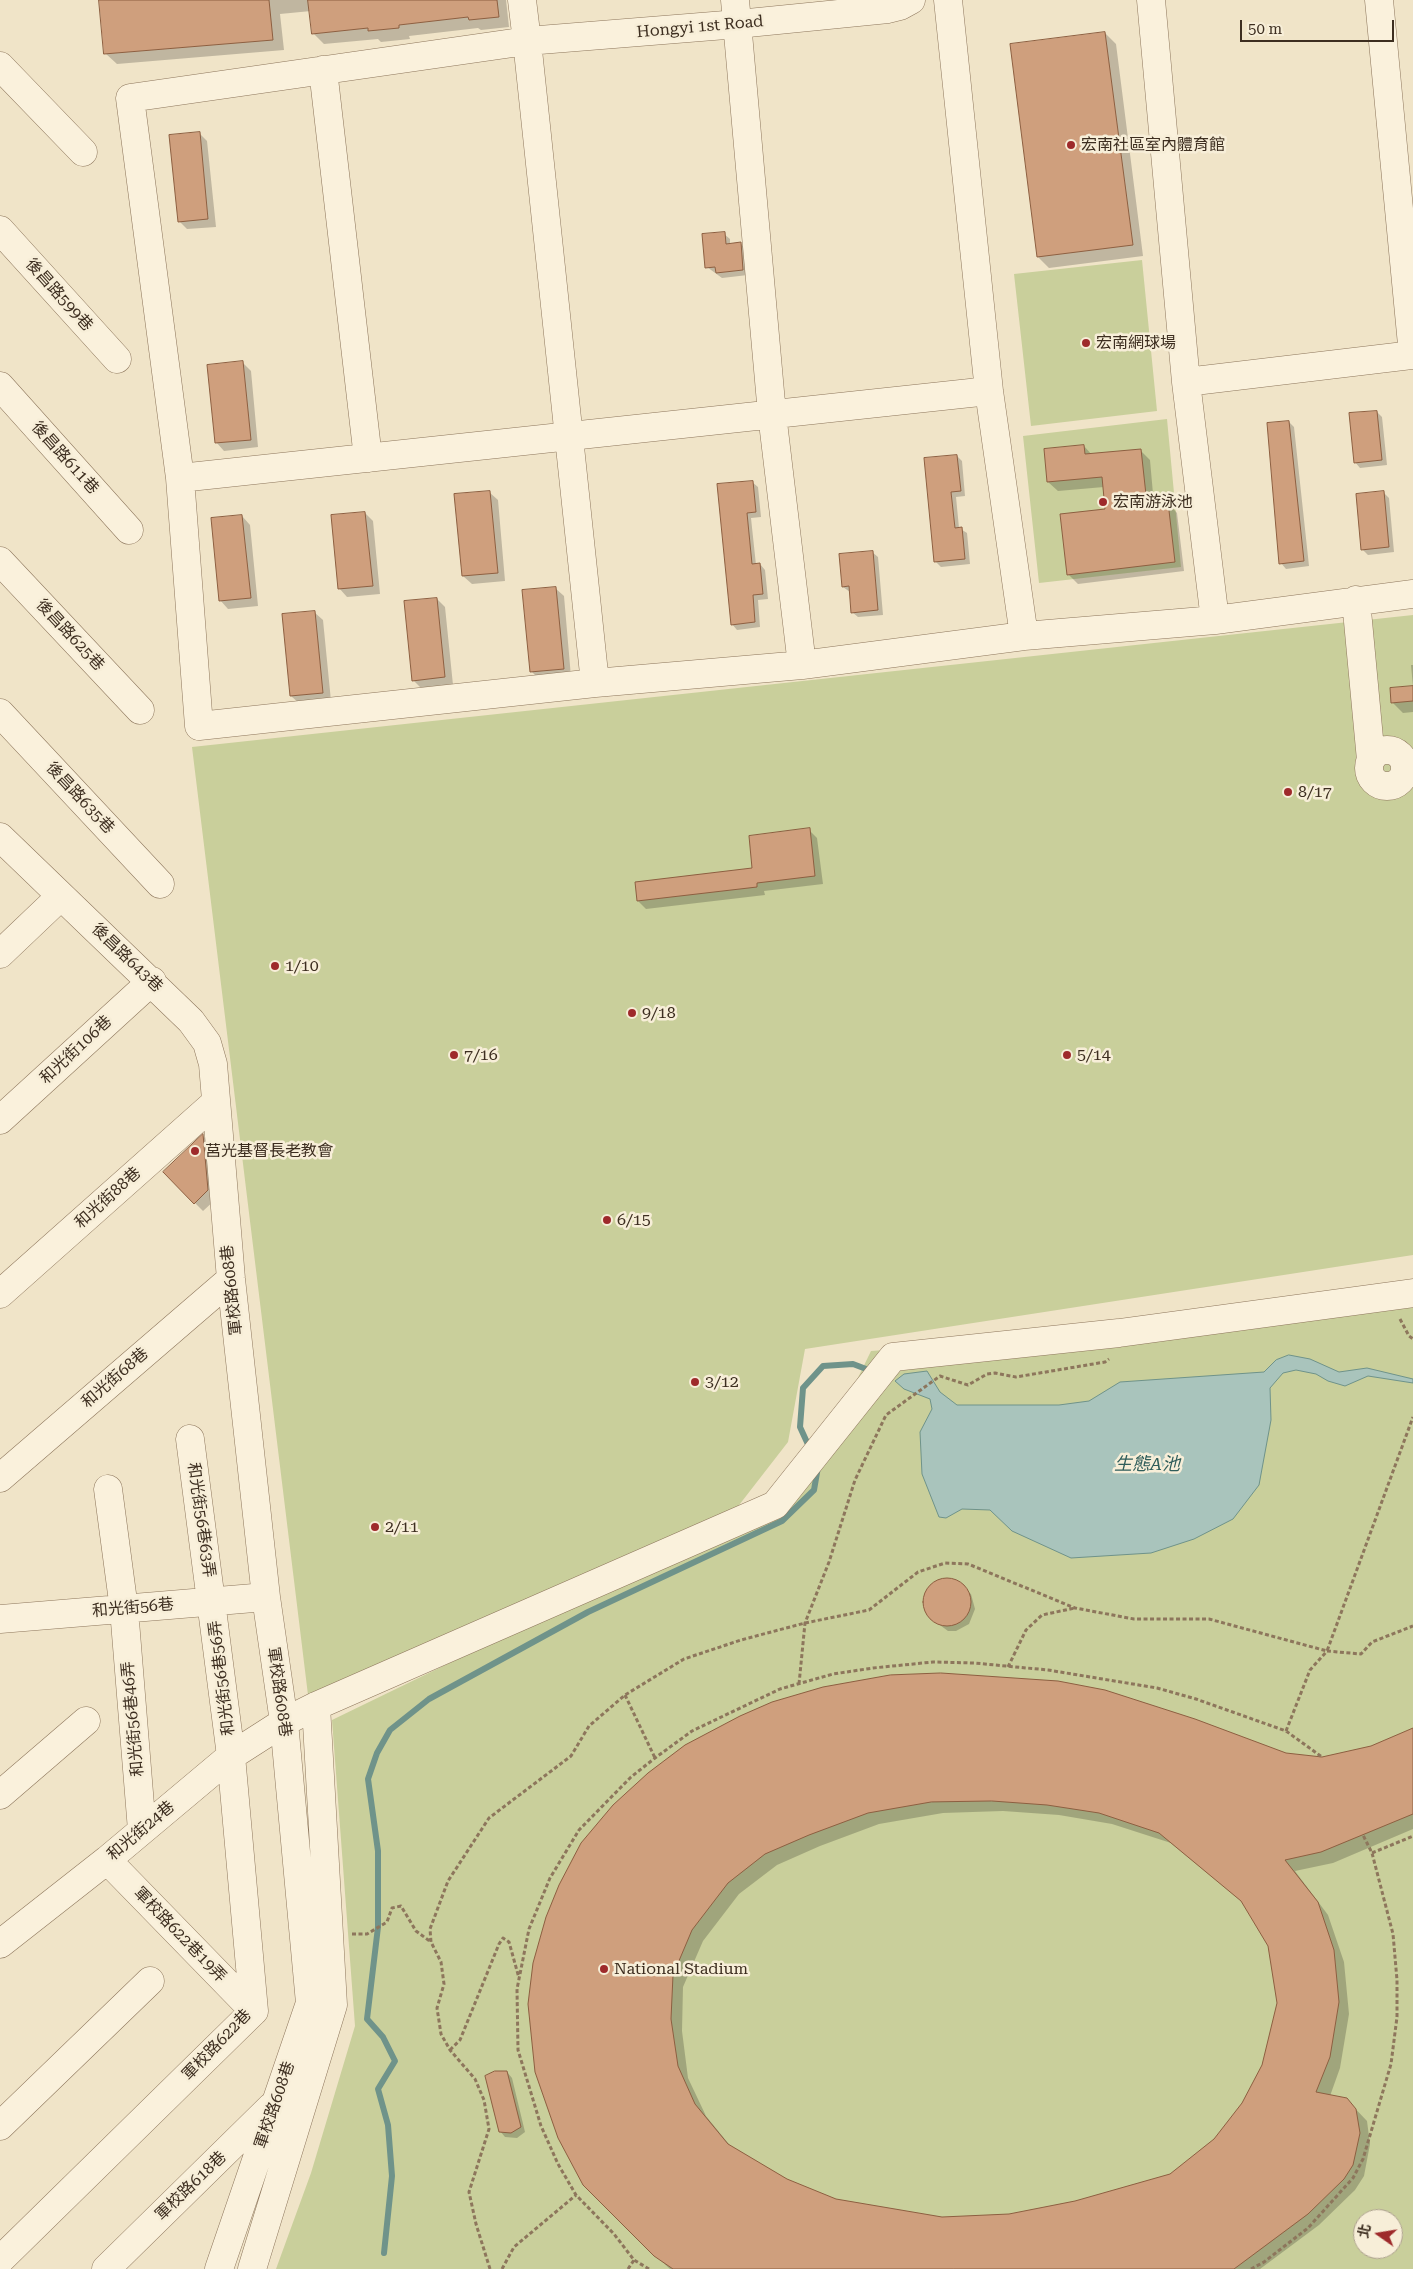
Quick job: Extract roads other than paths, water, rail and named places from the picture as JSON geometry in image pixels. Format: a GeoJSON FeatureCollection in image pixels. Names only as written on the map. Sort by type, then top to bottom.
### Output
{"type":"FeatureCollection","features":[{"type":"Feature","properties":{"kind":"street"},"geometry":{"type":"LineString","coordinates":[[522,0],[595,683]]}},
{"type":"Feature","properties":{"kind":"street","name":"Hongyi 1st Road"},"geometry":{"type":"LineString","coordinates":[[180,478],[130,98],[736,12],[888,9],[900,6],[911,0]]}},
{"type":"Feature","properties":{"kind":"street"},"geometry":{"type":"LineString","coordinates":[[948,0],[989,391],[1024,636]]}},
{"type":"Feature","properties":{"kind":"street"},"geometry":{"type":"LineString","coordinates":[[1151,0],[1186,382],[1215,620]]}},
{"type":"Feature","properties":{"kind":"street"},"geometry":{"type":"LineString","coordinates":[[1186,382],[1413,355],[1379,0]]}},
{"type":"Feature","properties":{"kind":"street"},"geometry":{"type":"LineString","coordinates":[[736,12],[772,414],[802,665]]}},
{"type":"Feature","properties":{"kind":"street"},"geometry":{"type":"LineString","coordinates":[[0,66],[83,152]]}},
{"type":"Feature","properties":{"kind":"street"},"geometry":{"type":"LineString","coordinates":[[323,70],[368,458]]}},
{"type":"Feature","properties":{"kind":"street","name":"後昌路599巷"},"geometry":{"type":"LineString","coordinates":[[0,230],[117,360]]}},
{"type":"Feature","properties":{"kind":"street","name":"後昌路611巷"},"geometry":{"type":"LineString","coordinates":[[0,386],[129,530]]}},
{"type":"Feature","properties":{"kind":"street"},"geometry":{"type":"LineString","coordinates":[[989,391],[180,478],[200,726],[595,683],[802,665],[1024,636],[1215,620],[1413,594]]}},
{"type":"Feature","properties":{"kind":"street","name":"後昌路625巷"},"geometry":{"type":"LineString","coordinates":[[0,561],[140,710]]}},
{"type":"Feature","properties":{"kind":"street"},"geometry":{"type":"LineString","coordinates":[[1356,600],[1371,760]]}},
{"type":"Feature","properties":{"kind":"street","name":"後昌路635巷"},"geometry":{"type":"LineString","coordinates":[[0,712],[160,884]]}},
{"type":"Feature","properties":{"kind":"street","name":"後昌路643巷"},"geometry":{"type":"LineString","coordinates":[[0,837],[152,981],[191,1021],[206,1043],[213,1064],[216,1102]]}},
{"type":"Feature","properties":{"kind":"street"},"geometry":{"type":"LineString","coordinates":[[0,954],[61,896]]}},
{"type":"Feature","properties":{"kind":"street","name":"和光街106巷"},"geometry":{"type":"LineString","coordinates":[[0,1120],[152,981]]}},
{"type":"Feature","properties":{"kind":"street","name":"軍校路608巷"},"geometry":{"type":"LineString","coordinates":[[216,1102],[230,1279],[266,1597],[284,1722],[310,2003],[219,2269]]}},
{"type":"Feature","properties":{"kind":"street","name":"和光街88巷"},"geometry":{"type":"LineString","coordinates":[[0,1294],[216,1102]]}},
{"type":"Feature","properties":{"kind":"street","name":"和光街68巷"},"geometry":{"type":"LineString","coordinates":[[0,1478],[230,1279]]}},
{"type":"Feature","properties":{"kind":"street","name":"和光街24巷"},"geometry":{"type":"LineString","coordinates":[[0,1944],[107,1860],[231,1756],[284,1722],[316,1706],[774,1505],[893,1357],[1119,1333],[1413,1293]]}},
{"type":"Feature","properties":{"kind":"street","name":"和光街56巷63弄"},"geometry":{"type":"LineString","coordinates":[[190,1439],[212,1601]]}},
{"type":"Feature","properties":{"kind":"street","name":"和光街56巷46弄"},"geometry":{"type":"LineString","coordinates":[[108,1489],[124,1609],[142,1830]]}},
{"type":"Feature","properties":{"kind":"street","name":"和光街56巷"},"geometry":{"type":"LineString","coordinates":[[0,1619],[266,1597]]}},
{"type":"Feature","properties":{"kind":"street","name":"和光街56巷56弄"},"geometry":{"type":"LineString","coordinates":[[212,1601],[231,1756]]}},
{"type":"Feature","properties":{"kind":"street"},"geometry":{"type":"LineString","coordinates":[[252,2269],[333,2005],[316,1706]]}},
{"type":"Feature","properties":{"kind":"street"},"geometry":{"type":"LineString","coordinates":[[0,1795],[86,1721]]}},
{"type":"Feature","properties":{"kind":"street","name":"軍校路622巷"},"geometry":{"type":"LineString","coordinates":[[0,2260],[254,2011],[231,1756]]}},
{"type":"Feature","properties":{"kind":"street","name":"軍校路622巷19弄"},"geometry":{"type":"LineString","coordinates":[[107,1860],[254,2011]]}},
{"type":"Feature","properties":{"kind":"street"},"geometry":{"type":"LineString","coordinates":[[0,2126],[150,1981]]}},
{"type":"Feature","properties":{"kind":"street","name":"軍校路618巷"},"geometry":{"type":"LineString","coordinates":[[106,2269],[276,2103]]}},
{"type":"Feature","properties":{"kind":"street"},"geometry":{"type":"LineString","coordinates":[[0,2267],[4,2269]]}},
{"type":"Feature","properties":{"kind":"water","name":"生態A池"},"geometry":{"type":"Polygon","coordinates":[[[1289,1355],[1310,1359],[1339,1372],[1367,1368],[1413,1379],[1413,1383],[1368,1376],[1345,1386],[1328,1381],[1316,1374],[1296,1370],[1283,1373],[1270,1388],[1271,1420],[1259,1485],[1233,1519],[1194,1539],[1151,1553],[1071,1558],[1012,1531],[990,1510],[962,1509],[946,1518],[939,1517],[922,1474],[920,1432],[932,1409],[930,1399],[904,1389],[895,1381],[904,1374],[927,1371],[940,1392],[957,1405],[1059,1405],[1089,1401],[1120,1382],[1264,1372],[1276,1360],[1289,1355]]]}},
{"type":"Feature","properties":{"kind":"waterway"},"geometry":{"type":"LineString","coordinates":[[811,1451],[800,1427],[803,1388],[823,1366],[853,1364],[874,1372]]}},
{"type":"Feature","properties":{"kind":"waterway"},"geometry":{"type":"LineString","coordinates":[[384,2253],[392,2176],[388,2125],[378,2089],[395,2061],[383,2037],[367,2019],[378,1927],[378,1851],[368,1779],[377,1753],[390,1730],[429,1699],[588,1612],[782,1521],[814,1490],[818,1467]]}},
{"type":"Feature","properties":{"kind":"place","name":"宏南社區室內體育館"},"geometry":{"type":"Point","coordinates":[1071,145]}},
{"type":"Feature","properties":{"kind":"place","name":"宏南網球場"},"geometry":{"type":"Point","coordinates":[1086,343]}},
{"type":"Feature","properties":{"kind":"place","name":"宏南游泳池"},"geometry":{"type":"Point","coordinates":[1103,502]}},
{"type":"Feature","properties":{"kind":"place","name":"8/17"},"geometry":{"type":"Point","coordinates":[1288,792]}},
{"type":"Feature","properties":{"kind":"place","name":"1/10"},"geometry":{"type":"Point","coordinates":[275,966]}},
{"type":"Feature","properties":{"kind":"place","name":"9/18"},"geometry":{"type":"Point","coordinates":[632,1013]}},
{"type":"Feature","properties":{"kind":"place","name":"7/16"},"geometry":{"type":"Point","coordinates":[454,1055]}},
{"type":"Feature","properties":{"kind":"place","name":"5/14"},"geometry":{"type":"Point","coordinates":[1067,1055]}},
{"type":"Feature","properties":{"kind":"place","name":"莒光基督長老教會"},"geometry":{"type":"Point","coordinates":[195,1151]}},
{"type":"Feature","properties":{"kind":"place","name":"6/15"},"geometry":{"type":"Point","coordinates":[607,1220]}},
{"type":"Feature","properties":{"kind":"place","name":"3/12"},"geometry":{"type":"Point","coordinates":[695,1382]}},
{"type":"Feature","properties":{"kind":"place","name":"2/11"},"geometry":{"type":"Point","coordinates":[375,1527]}},
{"type":"Feature","properties":{"kind":"place","name":"National Stadium"},"geometry":{"type":"Point","coordinates":[604,1969]}}]}
